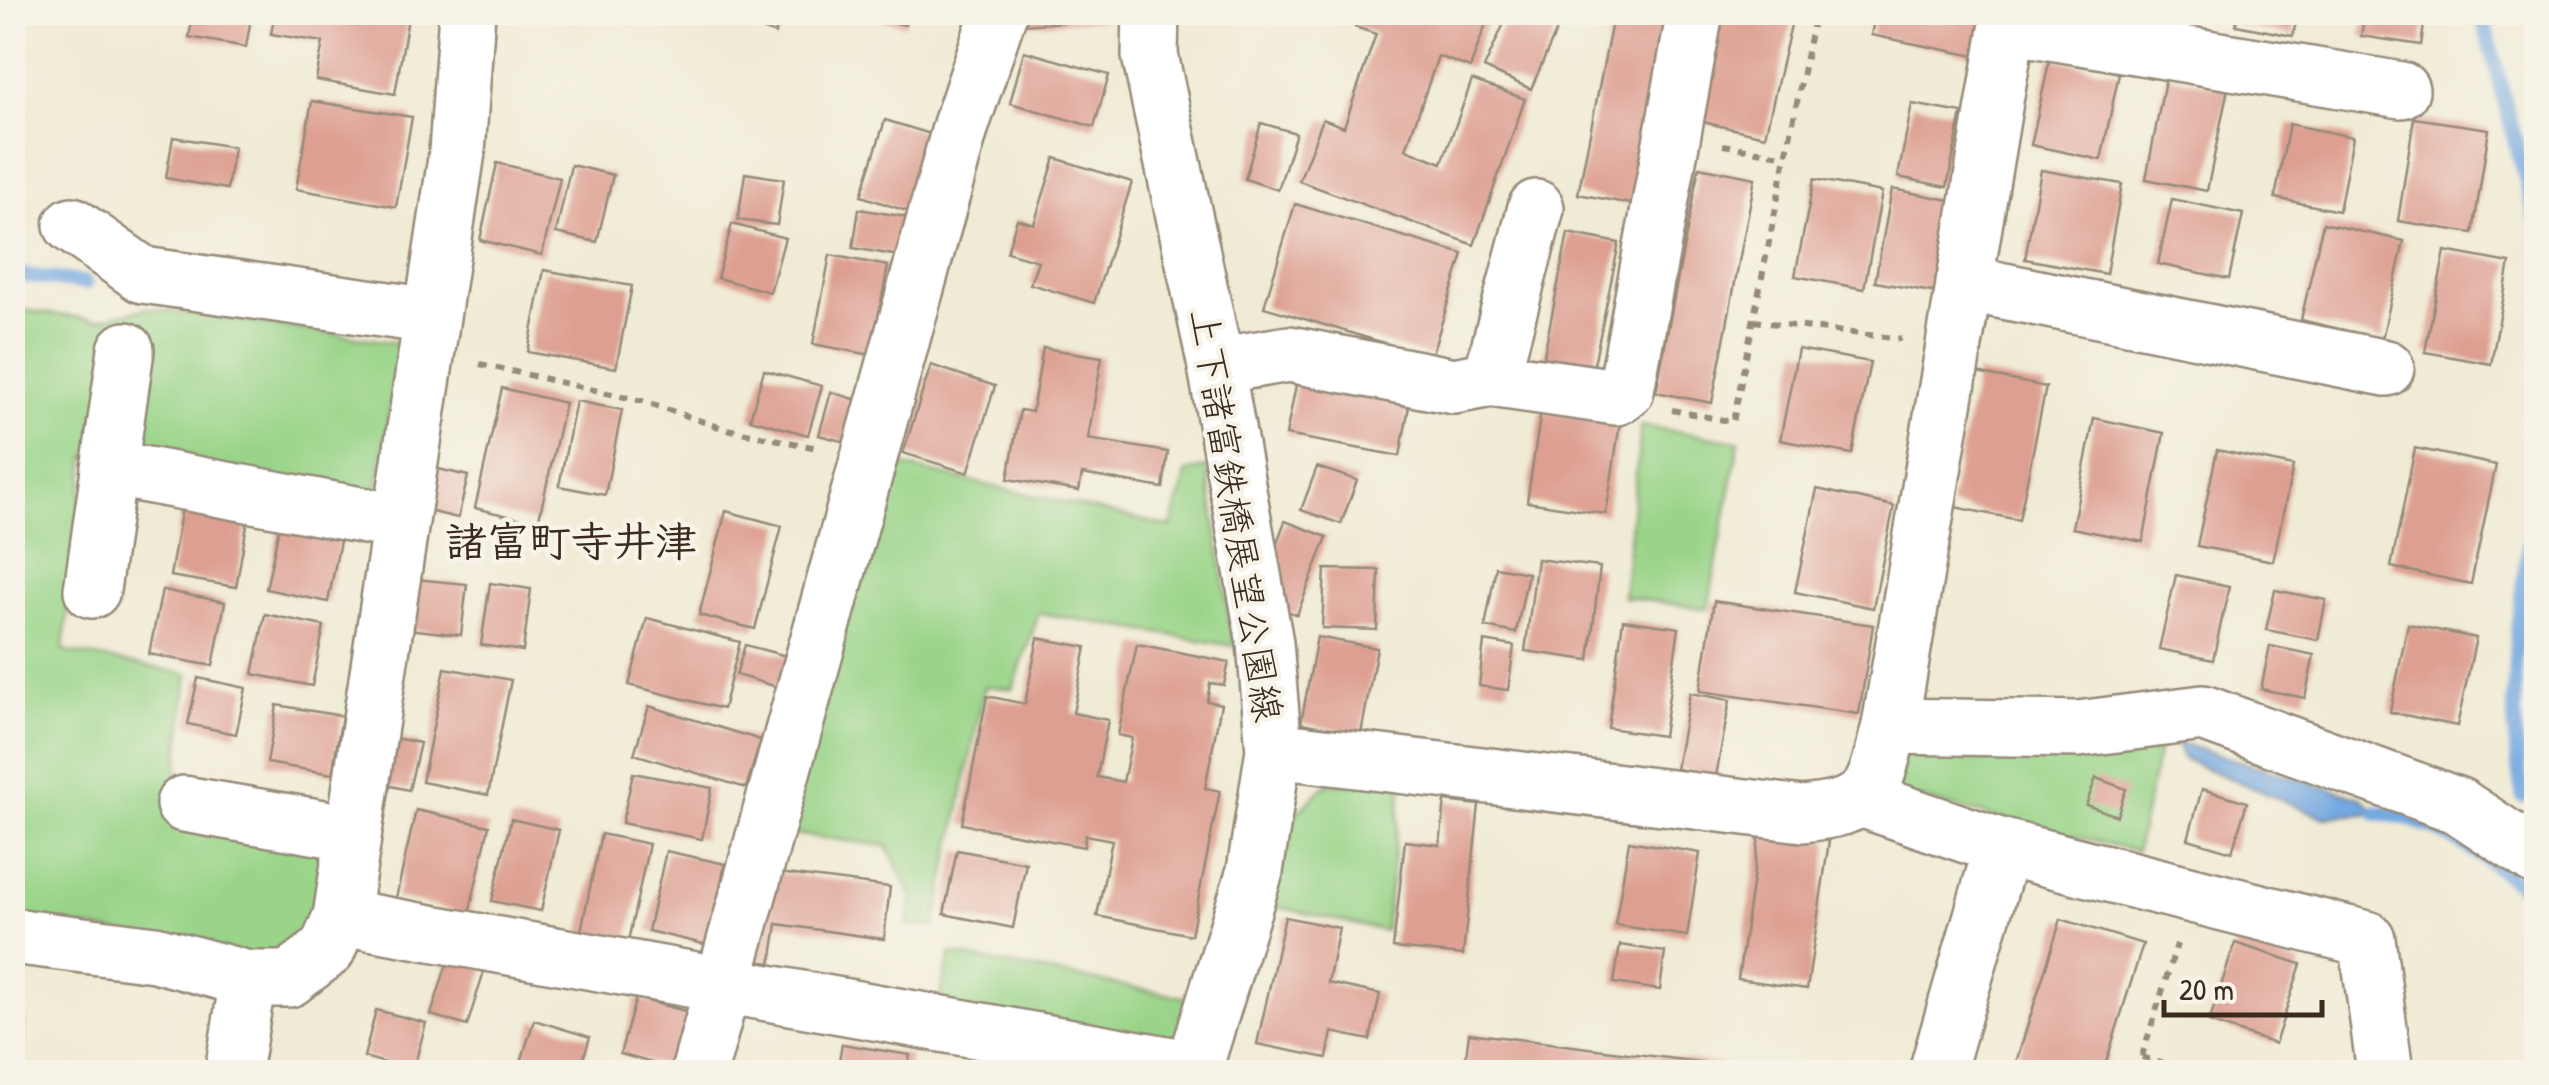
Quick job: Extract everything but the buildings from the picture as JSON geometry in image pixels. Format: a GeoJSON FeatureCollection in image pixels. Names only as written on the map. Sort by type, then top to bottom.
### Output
{"type":"FeatureCollection","features":[{"type":"Feature","properties":{"kind":"street"},"geometry":{"type":"LineString","coordinates":[[12,936],[155,954],[248,980],[289,979],[327,950],[341,917],[457,152],[467,12]]}},
{"type":"Feature","properties":{"kind":"street"},"geometry":{"type":"LineString","coordinates":[[699,1072],[720,982],[961,124],[999,12]]}},
{"type":"Feature","properties":{"kind":"street","name":"上下諸富鉄橋展望公園線"},"geometry":{"type":"LineString","coordinates":[[1151,12],[1150,55],[1216,366],[1265,643],[1274,750],[1255,871],[1194,1071]]}},
{"type":"Feature","properties":{"kind":"street"},"geometry":{"type":"LineString","coordinates":[[1216,366],[1289,354],[1454,386],[1491,379],[1616,397],[1626,390],[1695,12]]}},
{"type":"Feature","properties":{"kind":"street"},"geometry":{"type":"LineString","coordinates":[[1274,750],[1803,814],[1844,810],[1864,800],[1879,767],[1890,726],[2009,19],[2401,90]]}},
{"type":"Feature","properties":{"kind":"street"},"geometry":{"type":"LineString","coordinates":[[1491,379],[1536,208]]}},
{"type":"Feature","properties":{"kind":"street"},"geometry":{"type":"LineString","coordinates":[[72,225],[142,276],[428,333]]}},
{"type":"Feature","properties":{"kind":"street"},"geometry":{"type":"LineString","coordinates":[[1964,283],[2386,368]]}},
{"type":"Feature","properties":{"kind":"street"},"geometry":{"type":"LineString","coordinates":[[92,590],[126,350]]}},
{"type":"Feature","properties":{"kind":"street"},"geometry":{"type":"LineString","coordinates":[[109,468],[398,522]]}},
{"type":"Feature","properties":{"kind":"street"},"geometry":{"type":"LineString","coordinates":[[1890,726],[2078,729],[2203,713],[2459,806],[2536,857]]}},
{"type":"Feature","properties":{"kind":"street"},"geometry":{"type":"LineString","coordinates":[[1864,800],[2002,847],[2367,939],[2385,1072]]}},
{"type":"Feature","properties":{"kind":"street"},"geometry":{"type":"LineString","coordinates":[[184,804],[353,833]]}},
{"type":"Feature","properties":{"kind":"street"},"geometry":{"type":"LineString","coordinates":[[1938,1072],[2002,847]]}},
{"type":"Feature","properties":{"kind":"street"},"geometry":{"type":"LineString","coordinates":[[341,917],[720,982],[1194,1071]]}},
{"type":"Feature","properties":{"kind":"street"},"geometry":{"type":"LineString","coordinates":[[233,1072],[248,980]]}},
{"type":"Feature","properties":{"kind":"path"},"geometry":{"type":"LineString","coordinates":[[1626,390],[1639,403],[1734,422],[1815,12]]}},
{"type":"Feature","properties":{"kind":"path"},"geometry":{"type":"LineString","coordinates":[[1754,321],[1954,346]]}},
{"type":"Feature","properties":{"kind":"path"},"geometry":{"type":"LineString","coordinates":[[428,333],[722,428],[868,459]]}},
{"type":"Feature","properties":{"kind":"path"},"geometry":{"type":"LineString","coordinates":[[2137,1072],[2192,895]]}},
{"type":"Feature","properties":{"kind":"path"},"geometry":{"type":"LineString","coordinates":[[2142,1057],[2190,1072]]}},
{"type":"Feature","properties":{"kind":"green space"},"geometry":{"type":"Polygon","coordinates":[[[147,308],[400,343],[376,496],[86,456],[63,651],[188,674],[172,820],[332,854],[322,925],[273,959],[13,915],[13,309],[97,320],[147,308]]]}},
{"type":"Feature","properties":{"kind":"green space"},"geometry":{"type":"Polygon","coordinates":[[[1641,426],[1739,441],[1708,609],[1623,597],[1641,426]]]}},
{"type":"Feature","properties":{"kind":"green space"},"geometry":{"type":"Polygon","coordinates":[[[881,461],[1171,527],[1187,472],[1207,467],[1234,646],[1039,613],[1013,689],[985,686],[935,927],[907,926],[913,898],[887,846],[776,832],[881,461]]]}},
{"type":"Feature","properties":{"kind":"green space"},"geometry":{"type":"Polygon","coordinates":[[[2162,735],[2136,851],[1892,792],[1908,740],[2162,735]]]}},
{"type":"Feature","properties":{"kind":"green space"},"geometry":{"type":"Polygon","coordinates":[[[1328,783],[1402,784],[1385,931],[1269,905],[1291,818],[1328,783]]]}},
{"type":"Feature","properties":{"kind":"green space"},"geometry":{"type":"Polygon","coordinates":[[[951,954],[1194,999],[1182,1049],[937,1006],[951,954]]]}},
{"type":"Feature","properties":{"kind":"water"},"geometry":{"type":"Polygon","coordinates":[[[2176,742],[2362,798],[2376,813],[2323,817],[2183,759],[2176,742]]]}},
{"type":"Feature","properties":{"kind":"waterway"},"geometry":{"type":"LineString","coordinates":[[2481,12],[2536,218]]}},
{"type":"Feature","properties":{"kind":"waterway"},"geometry":{"type":"LineString","coordinates":[[12,274],[85,283]]}},
{"type":"Feature","properties":{"kind":"waterway"},"geometry":{"type":"LineString","coordinates":[[2523,796],[2514,685],[2519,612],[2536,501]]}},
{"type":"Feature","properties":{"kind":"waterway"},"geometry":{"type":"LineString","coordinates":[[2376,813],[2398,816],[2441,832],[2481,855],[2536,898]]}},
{"type":"Feature","properties":{"kind":"district","name":"諸富町寺井津"},"geometry":{"type":"Point","coordinates":[571,540]}}]}
